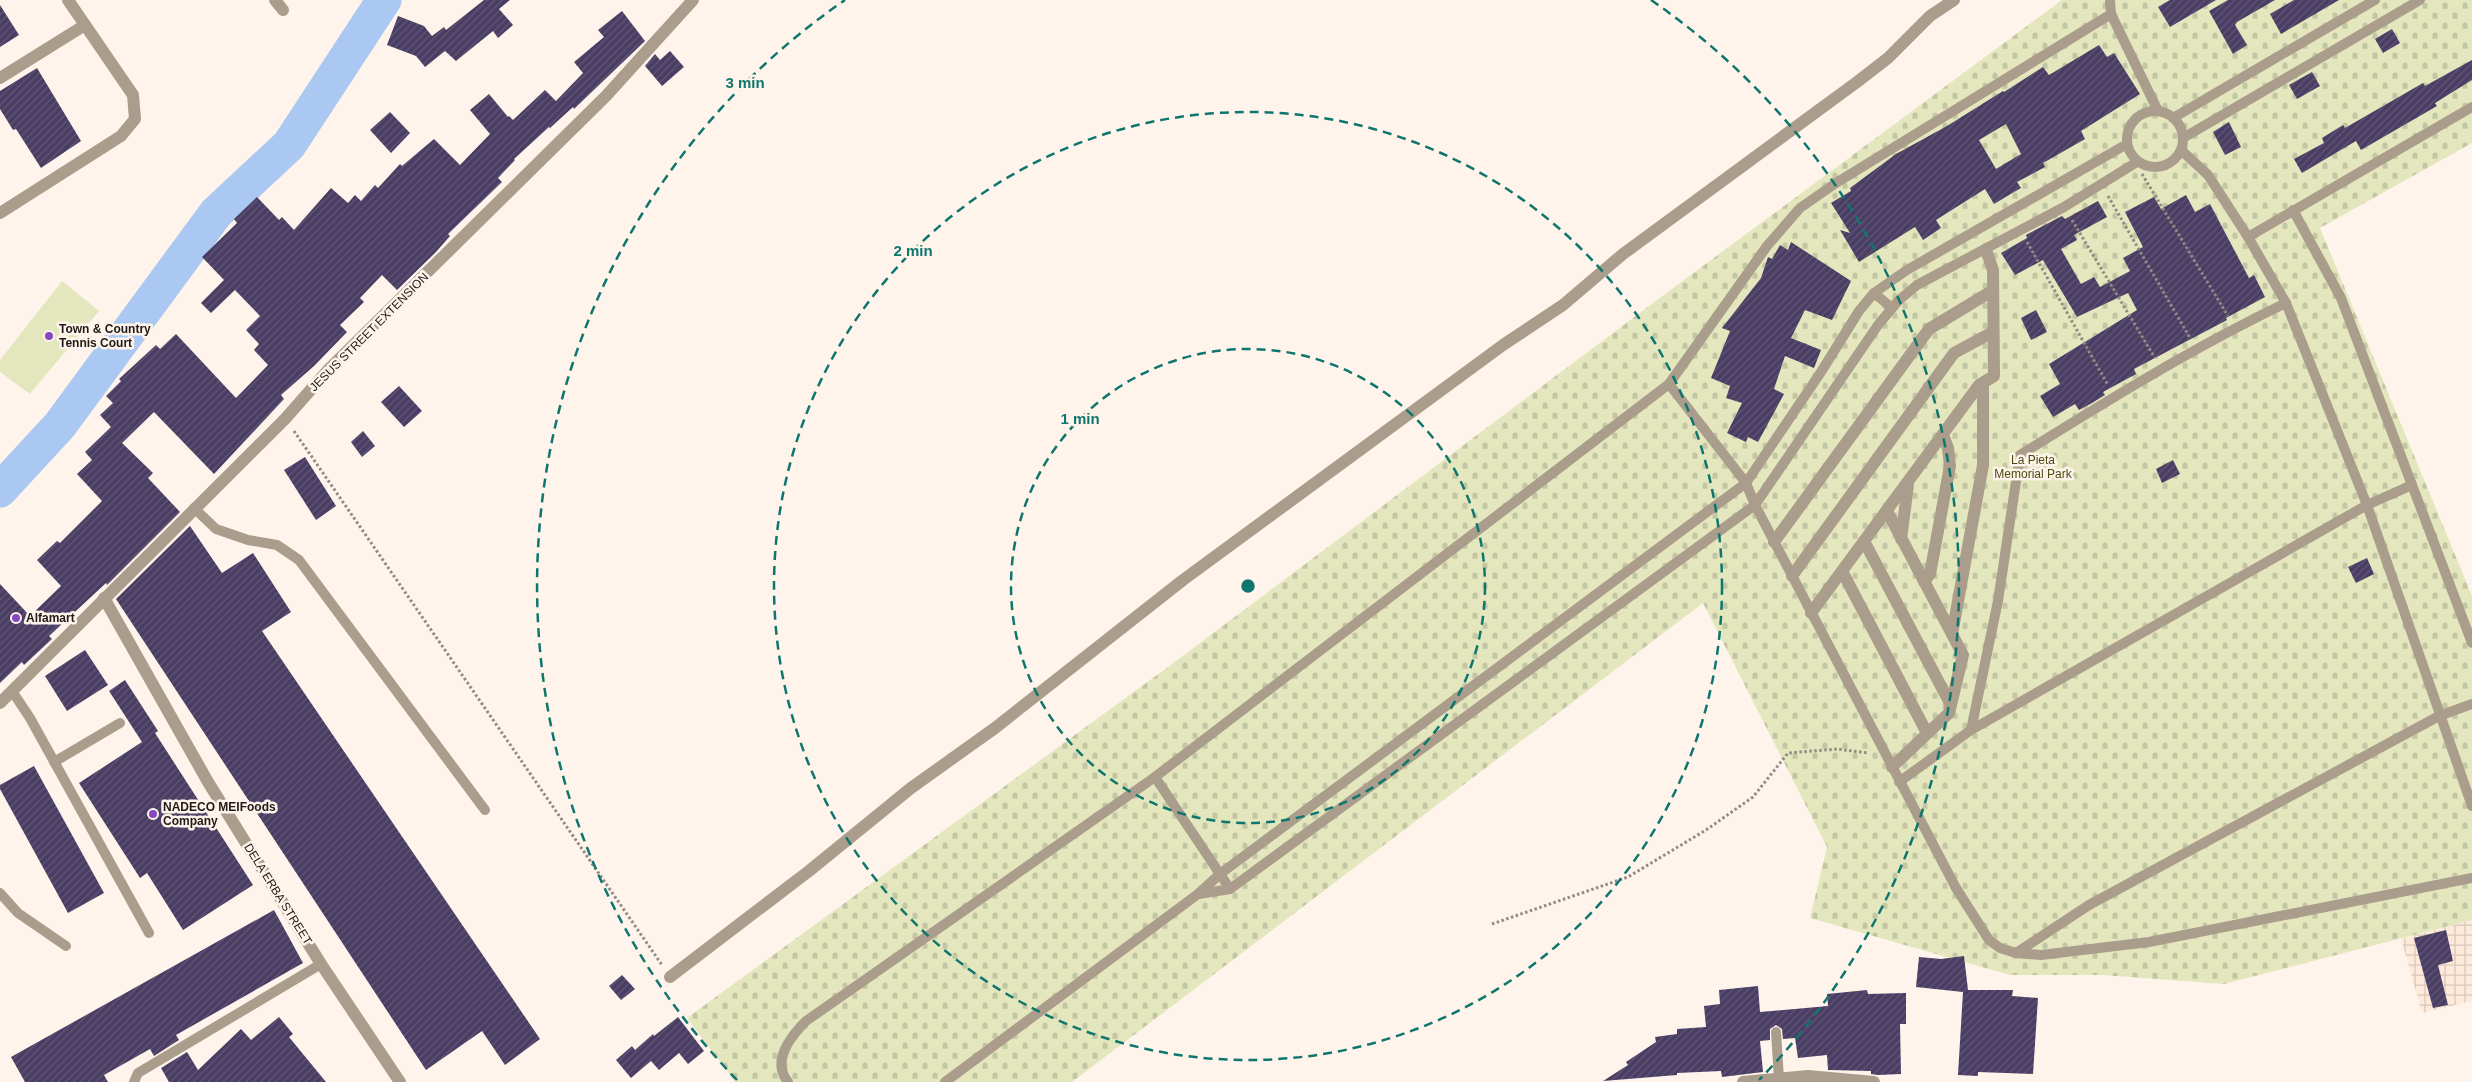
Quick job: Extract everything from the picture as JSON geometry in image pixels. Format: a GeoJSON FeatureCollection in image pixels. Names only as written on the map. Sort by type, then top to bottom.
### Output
{"type":"FeatureCollection","features":[{"type":"Feature","properties":{"kind":"street"},"geometry":{"type":"LineString","coordinates":[[0,213],[121,136],[135,119],[133,95],[68,0]]}},
{"type":"Feature","properties":{"kind":"street","name":"JESUS STREET EXTENSION"},"geometry":{"type":"LineString","coordinates":[[0,703],[285,419],[329,369],[606,96],[693,0]]}},
{"type":"Feature","properties":{"kind":"street"},"geometry":{"type":"LineString","coordinates":[[670,977],[809,871],[911,788],[995,728],[1183,580],[1503,345],[1563,305],[1622,254],[1888,58],[1930,16],[1954,0]]}},
{"type":"Feature","properties":{"kind":"street"},"geometry":{"type":"LineString","coordinates":[[0,78],[85,25]]}},
{"type":"Feature","properties":{"kind":"street"},"geometry":{"type":"LineString","coordinates":[[1811,613],[1983,383],[1994,376],[1993,270],[1986,250]]}},
{"type":"Feature","properties":{"kind":"street"},"geometry":{"type":"LineString","coordinates":[[1774,542],[1929,328],[1992,291]]}},
{"type":"Feature","properties":{"kind":"street"},"geometry":{"type":"LineString","coordinates":[[1792,576],[1954,353],[1993,332]]}},
{"type":"Feature","properties":{"kind":"street"},"geometry":{"type":"LineString","coordinates":[[1952,634],[1982,466],[1983,383]]}},
{"type":"Feature","properties":{"kind":"street"},"geometry":{"type":"LineString","coordinates":[[1924,582],[1930,574],[1950,466],[1948,448],[1943,435]]}},
{"type":"Feature","properties":{"kind":"street"},"geometry":{"type":"LineString","coordinates":[[1901,539],[1908,482]]}},
{"type":"Feature","properties":{"kind":"street"},"geometry":{"type":"LineString","coordinates":[[1887,511],[1963,655],[1950,713],[1927,734],[1889,761]]}},
{"type":"Feature","properties":{"kind":"street"},"geometry":{"type":"LineString","coordinates":[[1864,542],[1951,705]]}},
{"type":"Feature","properties":{"kind":"street"},"geometry":{"type":"LineString","coordinates":[[1842,571],[1927,734]]}},
{"type":"Feature","properties":{"kind":"street","name":"DELA ERBA STREET"},"geometry":{"type":"LineString","coordinates":[[104,598],[208,782],[321,964],[400,1082]]}},
{"type":"Feature","properties":{"kind":"street"},"geometry":{"type":"LineString","coordinates":[[1743,1082],[1808,1076],[1874,1082]]}},
{"type":"Feature","properties":{"kind":"lane"},"geometry":{"type":"LineString","coordinates":[[2110,0],[2111,14],[2158,111]]}},
{"type":"Feature","properties":{"kind":"lane"},"geometry":{"type":"LineString","coordinates":[[2173,118],[2375,0]]}},
{"type":"Feature","properties":{"kind":"lane"},"geometry":{"type":"LineString","coordinates":[[2183,138],[2420,0]]}},
{"type":"Feature","properties":{"kind":"lane"},"geometry":{"type":"LineString","coordinates":[[788,1082],[783,1077],[781,1065],[783,1054],[792,1035],[806,1020],[1155,777],[1669,384],[1767,246],[1800,208],[1836,183],[2111,14]]}},
{"type":"Feature","properties":{"kind":"lane"},"geometry":{"type":"LineString","coordinates":[[2248,237],[2472,107]]}},
{"type":"Feature","properties":{"kind":"lane"},"geometry":{"type":"LineString","coordinates":[[2149,111],[2158,111],[2173,118],[2182,130],[2181,150],[2170,163],[2162,167],[2145,166],[2136,162],[2127,144],[2126,136],[2134,120],[2149,111]]}},
{"type":"Feature","properties":{"kind":"lane"},"geometry":{"type":"LineString","coordinates":[[945,1082],[1198,894],[1220,874],[1746,483],[1874,293],[1907,270],[2127,144]]}},
{"type":"Feature","properties":{"kind":"lane"},"geometry":{"type":"LineString","coordinates":[[2181,150],[2208,176],[2248,237],[2286,303],[2367,505],[2439,716],[2472,806]]}},
{"type":"Feature","properties":{"kind":"lane"},"geometry":{"type":"LineString","coordinates":[[1198,894],[1230,889],[1755,505],[1836,384],[1892,308],[1917,285],[2064,207],[2136,162]]}},
{"type":"Feature","properties":{"kind":"lane"},"geometry":{"type":"LineString","coordinates":[[2293,210],[2341,298],[2472,643]]}},
{"type":"Feature","properties":{"kind":"lane"},"geometry":{"type":"LineString","coordinates":[[1874,293],[1892,308]]}},
{"type":"Feature","properties":{"kind":"lane"},"geometry":{"type":"LineString","coordinates":[[1971,730],[1998,601],[2020,455],[2114,396],[2196,349],[2286,303]]}},
{"type":"Feature","properties":{"kind":"lane"},"geometry":{"type":"LineString","coordinates":[[1669,384],[1746,483],[1774,542],[1956,888],[1989,940],[2000,948],[2016,953],[2041,955],[2062,954],[2149,942],[2472,878]]}},
{"type":"Feature","properties":{"kind":"lane"},"geometry":{"type":"LineString","coordinates":[[1899,782],[1971,730],[2367,505],[2412,485]]}},
{"type":"Feature","properties":{"kind":"lane"},"geometry":{"type":"LineString","coordinates":[[194,508],[216,529],[248,540],[277,545],[299,560],[485,810]]}},
{"type":"Feature","properties":{"kind":"lane"},"geometry":{"type":"LineString","coordinates":[[12,691],[54,762],[149,933]]}},
{"type":"Feature","properties":{"kind":"lane"},"geometry":{"type":"LineString","coordinates":[[2016,953],[2089,905],[2439,716],[2472,704]]}},
{"type":"Feature","properties":{"kind":"lane"},"geometry":{"type":"LineString","coordinates":[[54,762],[120,723]]}},
{"type":"Feature","properties":{"kind":"lane"},"geometry":{"type":"LineString","coordinates":[[1155,777],[1230,889]]}},
{"type":"Feature","properties":{"kind":"lane"},"geometry":{"type":"LineString","coordinates":[[0,893],[18,914],[66,946]]}},
{"type":"Feature","properties":{"kind":"lane"},"geometry":{"type":"LineString","coordinates":[[134,1082],[138,1074],[321,964]]}},
{"type":"Feature","properties":{"kind":"lane"},"geometry":{"type":"LineString","coordinates":[[1776,1032],[1778,1079]]}},
{"type":"Feature","properties":{"kind":"path"},"geometry":{"type":"LineString","coordinates":[[2136,162],[2235,328]]}},
{"type":"Feature","properties":{"kind":"path"},"geometry":{"type":"LineString","coordinates":[[2102,184],[2196,349]]}},
{"type":"Feature","properties":{"kind":"path"},"geometry":{"type":"LineString","coordinates":[[2064,207],[2162,369]]}},
{"type":"Feature","properties":{"kind":"path"},"geometry":{"type":"LineString","coordinates":[[2021,231],[2114,396]]}},
{"type":"Feature","properties":{"kind":"path"},"geometry":{"type":"LineString","coordinates":[[285,419],[670,977]]}},
{"type":"Feature","properties":{"kind":"path"},"geometry":{"type":"LineString","coordinates":[[1492,924],[1628,877],[1706,830],[1753,797],[1788,753],[1837,749],[1889,761]]}},
{"type":"Feature","properties":{"kind":"shaded area"},"geometry":{"type":"Polygon","coordinates":[[[2472,920],[2472,1001],[2422,1013],[2401,939],[2472,920]]]}},
{"type":"Feature","properties":{"kind":"green space","name":"La Pieta Memorial Park"},"geometry":{"type":"Polygon","coordinates":[[[2062,0],[2472,0],[2472,143],[2320,228],[2472,596],[2472,920],[2224,984],[2102,975],[2010,975],[1810,918],[1827,847],[1703,603],[1072,1082],[735,1082],[687,1018],[1168,667],[1653,303],[2062,0]]]}},
{"type":"Feature","properties":{"kind":"green space","name":"Town & Country Tennis Court"},"geometry":{"type":"Polygon","coordinates":[[[62,281],[99,311],[30,394],[0,372],[0,360],[62,281]]]}},
{"type":"Feature","properties":{"kind":"building"},"geometry":{"type":"Polygon","coordinates":[[[484,0],[510,0],[499,9],[513,25],[498,38],[493,31],[456,61],[445,51],[425,67],[416,56],[387,45],[398,16],[424,26],[432,36],[444,27],[446,30],[484,0]]]}},
{"type":"Feature","properties":{"kind":"building"},"geometry":{"type":"Polygon","coordinates":[[[2170,0],[2216,0],[2170,27],[2158,7],[2170,0]]]}},
{"type":"Feature","properties":{"kind":"building"},"geometry":{"type":"Polygon","coordinates":[[[2228,0],[2275,0],[2237,22],[2235,25],[2247,45],[2233,54],[2209,11],[2228,0]]]}},
{"type":"Feature","properties":{"kind":"building"},"geometry":{"type":"Polygon","coordinates":[[[2294,0],[2339,0],[2281,34],[2270,14],[2294,0]]]}},
{"type":"Feature","properties":{"kind":"building"},"geometry":{"type":"Polygon","coordinates":[[[0,5],[19,35],[0,47],[0,5]]]}},
{"type":"Feature","properties":{"kind":"building"},"geometry":{"type":"Polygon","coordinates":[[[622,11],[645,41],[574,109],[573,107],[514,159],[498,178],[502,182],[448,234],[450,236],[436,252],[397,290],[382,275],[360,298],[364,302],[340,325],[347,332],[314,366],[281,395],[284,399],[214,474],[154,412],[122,443],[153,473],[148,478],[180,512],[107,585],[106,583],[49,636],[52,639],[24,665],[22,662],[0,683],[0,584],[30,616],[61,586],[37,560],[57,541],[60,543],[102,501],[77,474],[92,460],[85,452],[111,427],[100,415],[113,403],[106,396],[121,381],[119,379],[156,345],[160,349],[176,334],[236,398],[268,365],[254,350],[259,344],[246,330],[260,316],[235,290],[211,313],[201,303],[224,280],[202,257],[237,223],[234,219],[257,197],[279,220],[282,217],[294,230],[331,188],[348,203],[355,195],[361,201],[375,185],[378,188],[400,164],[402,166],[434,139],[460,165],[490,134],[470,110],[489,94],[508,117],[513,120],[545,90],[556,101],[583,73],[574,62],[604,37],[598,30],[622,11]]]}},
{"type":"Feature","properties":{"kind":"building"},"geometry":{"type":"Polygon","coordinates":[[[2392,29],[2400,43],[2383,53],[2375,39],[2392,29]]]}},
{"type":"Feature","properties":{"kind":"building"},"geometry":{"type":"Polygon","coordinates":[[[2099,45],[2107,57],[2114,53],[2140,94],[2081,131],[2085,139],[2043,163],[2045,167],[2017,182],[2021,188],[1994,204],[1985,189],[1936,220],[1941,228],[1923,240],[1915,227],[1859,262],[1840,230],[1850,233],[1831,203],[1851,191],[1850,188],[1896,154],[1947,126],[2043,67],[2049,75],[2099,45]],[[2006,124],[1979,140],[1996,169],[2021,154],[2006,124]]]}},
{"type":"Feature","properties":{"kind":"building"},"geometry":{"type":"Polygon","coordinates":[[[670,51],[684,67],[662,86],[645,66],[655,54],[660,60],[670,51]]]}},
{"type":"Feature","properties":{"kind":"building"},"geometry":{"type":"Polygon","coordinates":[[[2472,60],[2472,80],[2435,103],[2437,106],[2361,150],[2356,141],[2302,173],[2294,159],[2324,143],[2322,138],[2343,125],[2345,128],[2423,83],[2425,86],[2472,60]]]}},
{"type":"Feature","properties":{"kind":"building"},"geometry":{"type":"Polygon","coordinates":[[[37,68],[81,141],[41,168],[16,129],[13,130],[0,109],[0,91],[37,68]]]}},
{"type":"Feature","properties":{"kind":"building"},"geometry":{"type":"Polygon","coordinates":[[[2312,72],[2320,86],[2297,99],[2289,85],[2312,72]]]}},
{"type":"Feature","properties":{"kind":"building"},"geometry":{"type":"Polygon","coordinates":[[[390,112],[410,133],[391,153],[370,130],[390,112]]]}},
{"type":"Feature","properties":{"kind":"building"},"geometry":{"type":"Polygon","coordinates":[[[2229,122],[2241,147],[2225,155],[2213,132],[2229,122]]]}},
{"type":"Feature","properties":{"kind":"building"},"geometry":{"type":"Polygon","coordinates":[[[2186,195],[2195,212],[2210,204],[2249,278],[2254,275],[2265,297],[2226,318],[2227,320],[2134,369],[2136,374],[2103,392],[2105,395],[2092,403],[2079,410],[2075,404],[2053,417],[2040,396],[2060,384],[2049,364],[2137,310],[2128,293],[2077,317],[2043,260],[2015,275],[2001,253],[2027,238],[2026,235],[2062,216],[2065,219],[2098,201],[2107,217],[2074,235],[2077,240],[2061,249],[2081,284],[2094,277],[2100,287],[2130,271],[2123,258],[2143,247],[2125,212],[2154,197],[2161,209],[2186,195]]]}},
{"type":"Feature","properties":{"kind":"building"},"geometry":{"type":"Polygon","coordinates":[[[1791,242],[1851,281],[1832,320],[1805,310],[1791,338],[1821,350],[1814,368],[1785,356],[1774,389],[1784,394],[1758,442],[1748,437],[1746,442],[1727,433],[1742,403],[1726,398],[1730,386],[1711,378],[1730,331],[1722,328],[1761,278],[1768,257],[1772,259],[1780,245],[1788,250],[1791,242]]]}},
{"type":"Feature","properties":{"kind":"building"},"geometry":{"type":"Polygon","coordinates":[[[2036,310],[2047,332],[2031,340],[2021,318],[2036,310]]]}},
{"type":"Feature","properties":{"kind":"building"},"geometry":{"type":"Polygon","coordinates":[[[399,386],[422,411],[404,427],[381,402],[399,386]]]}},
{"type":"Feature","properties":{"kind":"building"},"geometry":{"type":"Polygon","coordinates":[[[363,431],[375,446],[362,457],[351,442],[363,431]]]}},
{"type":"Feature","properties":{"kind":"building"},"geometry":{"type":"Polygon","coordinates":[[[305,457],[336,506],[316,520],[284,470],[305,457]]]}},
{"type":"Feature","properties":{"kind":"building"},"geometry":{"type":"Polygon","coordinates":[[[2173,460],[2180,474],[2162,483],[2156,469],[2173,460]]]}},
{"type":"Feature","properties":{"kind":"building"},"geometry":{"type":"Polygon","coordinates":[[[190,526],[222,573],[253,553],[291,612],[262,631],[540,1039],[505,1065],[482,1031],[426,1070],[116,599],[190,526]]]}},
{"type":"Feature","properties":{"kind":"building"},"geometry":{"type":"Polygon","coordinates":[[[2367,558],[2374,574],[2356,583],[2348,567],[2367,558]]]}},
{"type":"Feature","properties":{"kind":"building"},"geometry":{"type":"Polygon","coordinates":[[[85,650],[108,685],[67,711],[45,676],[85,650]]]}},
{"type":"Feature","properties":{"kind":"building","name":"NADECO MEIFoods Company"},"geometry":{"type":"Polygon","coordinates":[[[125,680],[158,731],[155,733],[253,885],[183,930],[147,873],[140,878],[79,783],[142,742],[109,691],[125,680]]]}},
{"type":"Feature","properties":{"kind":"building"},"geometry":{"type":"Polygon","coordinates":[[[34,766],[104,893],[68,913],[0,789],[0,785],[34,766]]]}},
{"type":"Feature","properties":{"kind":"building"},"geometry":{"type":"Polygon","coordinates":[[[274,910],[303,963],[176,1035],[179,1040],[154,1056],[150,1049],[104,1075],[108,1082],[25,1082],[11,1057],[274,910]]]}},
{"type":"Feature","properties":{"kind":"building"},"geometry":{"type":"Polygon","coordinates":[[[2446,930],[2453,961],[2438,965],[2448,1005],[2433,1008],[2414,938],[2446,930]]]}},
{"type":"Feature","properties":{"kind":"building"},"geometry":{"type":"Polygon","coordinates":[[[1964,956],[1968,990],[2013,990],[2012,996],[2038,998],[2033,1074],[1978,1072],[1978,1076],[1958,1075],[1963,992],[1916,987],[1919,957],[1941,959],[1964,956]]]}},
{"type":"Feature","properties":{"kind":"building"},"geometry":{"type":"Polygon","coordinates":[[[622,975],[635,989],[621,1000],[609,986],[622,975]]]}},
{"type":"Feature","properties":{"kind":"building"},"geometry":{"type":"Polygon","coordinates":[[[1758,986],[1760,1012],[1828,1006],[1827,994],[1867,990],[1868,994],[1906,993],[1906,1024],[1900,1024],[1901,1074],[1878,1075],[1871,1074],[1871,1071],[1828,1070],[1827,1055],[1798,1058],[1795,1038],[1783,1039],[1782,1029],[1776,1025],[1770,1029],[1770,1040],[1760,1041],[1763,1072],[1722,1077],[1721,1071],[1677,1073],[1677,1075],[1603,1081],[1628,1065],[1626,1062],[1656,1042],[1655,1037],[1677,1034],[1677,1029],[1706,1027],[1704,1006],[1720,1004],[1719,990],[1758,986]]]}},
{"type":"Feature","properties":{"kind":"building"},"geometry":{"type":"Polygon","coordinates":[[[279,1017],[293,1034],[289,1037],[326,1082],[169,1082],[161,1068],[187,1052],[198,1070],[241,1029],[251,1040],[279,1017]]]}},
{"type":"Feature","properties":{"kind":"building"},"geometry":{"type":"Polygon","coordinates":[[[678,1017],[704,1051],[688,1064],[679,1053],[659,1070],[651,1061],[631,1078],[616,1060],[632,1046],[635,1050],[653,1034],[654,1036],[678,1017]]]}},
{"type":"Feature","properties":{"kind":"waterway"},"geometry":{"type":"LineString","coordinates":[[0,490],[60,425],[216,213],[289,145],[384,0]]}},
{"type":"Feature","properties":{"kind":"place","name":"Town & Country Tennis Court"},"geometry":{"type":"Point","coordinates":[49,336]}},
{"type":"Feature","properties":{"kind":"place","name":"Alfamart"},"geometry":{"type":"Point","coordinates":[16,618]}},
{"type":"Feature","properties":{"kind":"place","name":"NADECO MEIFoods Company"},"geometry":{"type":"Point","coordinates":[153,814]}}]}
